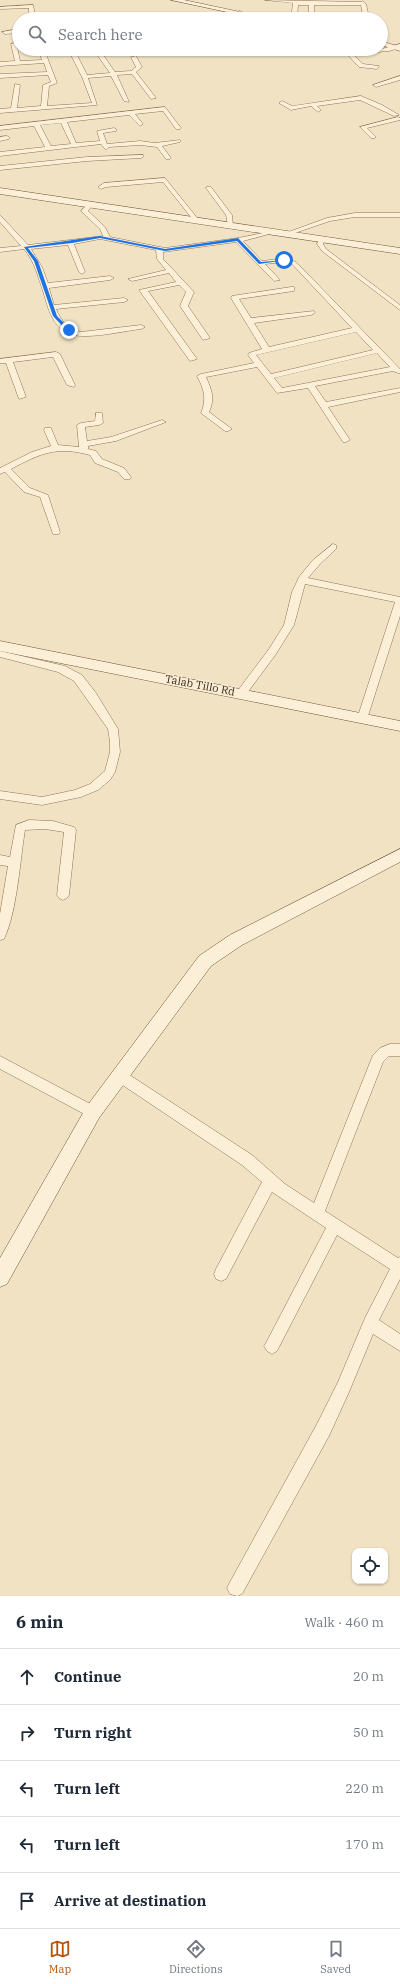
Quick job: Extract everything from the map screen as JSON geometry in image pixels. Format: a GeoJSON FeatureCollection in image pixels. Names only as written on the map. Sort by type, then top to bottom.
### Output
{"type":"FeatureCollection","features":[{"type":"Feature","properties":{"kind":"street"},"geometry":{"type":"LineString","coordinates":[[174,0],[224,12]]}},
{"type":"Feature","properties":{"kind":"street"},"geometry":{"type":"LineString","coordinates":[[267,0],[296,1],[312,6],[364,5],[365,12]]}},
{"type":"Feature","properties":{"kind":"street"},"geometry":{"type":"LineString","coordinates":[[295,12],[296,1]]}},
{"type":"Feature","properties":{"kind":"street"},"geometry":{"type":"LineString","coordinates":[[0,8],[30,6],[31,12]]}},
{"type":"Feature","properties":{"kind":"street"},"geometry":{"type":"LineString","coordinates":[[312,6],[312,12]]}},
{"type":"Feature","properties":{"kind":"street"},"geometry":{"type":"LineString","coordinates":[[5,32],[12,32]]}},
{"type":"Feature","properties":{"kind":"street"},"geometry":{"type":"LineString","coordinates":[[388,45],[399,47]]}},
{"type":"Feature","properties":{"kind":"street"},"geometry":{"type":"LineString","coordinates":[[388,48],[399,47]]}},
{"type":"Feature","properties":{"kind":"street"},"geometry":{"type":"LineString","coordinates":[[17,56],[18,63]]}},
{"type":"Feature","properties":{"kind":"street"},"geometry":{"type":"LineString","coordinates":[[44,56],[54,83],[46,85],[44,108]]}},
{"type":"Feature","properties":{"kind":"street"},"geometry":{"type":"LineString","coordinates":[[0,111],[95,104],[85,77],[74,56]]}},
{"type":"Feature","properties":{"kind":"street"},"geometry":{"type":"LineString","coordinates":[[102,56],[108,64],[112,75],[127,101]]}},
{"type":"Feature","properties":{"kind":"street"},"geometry":{"type":"LineString","coordinates":[[352,56],[361,66],[377,67]]}},
{"type":"Feature","properties":{"kind":"street"},"geometry":{"type":"LineString","coordinates":[[85,77],[133,72],[139,67],[134,57]]}},
{"type":"Feature","properties":{"kind":"street"},"geometry":{"type":"LineString","coordinates":[[0,64],[45,60]]}},
{"type":"Feature","properties":{"kind":"street"},"geometry":{"type":"LineString","coordinates":[[133,72],[153,98]]}},
{"type":"Feature","properties":{"kind":"street"},"geometry":{"type":"LineString","coordinates":[[0,76],[50,73]]}},
{"type":"Feature","properties":{"kind":"street"},"geometry":{"type":"LineString","coordinates":[[376,84],[400,78]]}},
{"type":"Feature","properties":{"kind":"street"},"geometry":{"type":"LineString","coordinates":[[14,110],[17,85]]}},
{"type":"Feature","properties":{"kind":"street"},"geometry":{"type":"LineString","coordinates":[[282,103],[291,108],[311,104],[316,108],[361,98],[380,106],[398,117]]}},
{"type":"Feature","properties":{"kind":"street"},"geometry":{"type":"LineString","coordinates":[[65,106],[72,119]]}},
{"type":"Feature","properties":{"kind":"street"},"geometry":{"type":"LineString","coordinates":[[0,128],[164,109],[178,128]]}},
{"type":"Feature","properties":{"kind":"street"},"geometry":{"type":"LineString","coordinates":[[130,112],[140,124]]}},
{"type":"Feature","properties":{"kind":"street"},"geometry":{"type":"LineString","coordinates":[[373,137],[363,127],[398,117]]}},
{"type":"Feature","properties":{"kind":"street"},"geometry":{"type":"LineString","coordinates":[[63,120],[74,145]]}},
{"type":"Feature","properties":{"kind":"street"},"geometry":{"type":"LineString","coordinates":[[36,124],[49,148]]}},
{"type":"Feature","properties":{"kind":"street"},"geometry":{"type":"LineString","coordinates":[[110,157],[99,132],[114,130]]}},
{"type":"Feature","properties":{"kind":"street"},"geometry":{"type":"LineString","coordinates":[[0,154],[74,145],[140,142],[158,144],[178,141]]}},
{"type":"Feature","properties":{"kind":"street"},"geometry":{"type":"LineString","coordinates":[[158,144],[168,158]]}},
{"type":"Feature","properties":{"kind":"street"},"geometry":{"type":"LineString","coordinates":[[0,168],[118,156],[121,158],[142,156]]}},
{"type":"Feature","properties":{"kind":"street"},"geometry":{"type":"LineString","coordinates":[[101,187],[102,185],[165,180],[196,220]]}},
{"type":"Feature","properties":{"kind":"street"},"geometry":{"type":"LineString","coordinates":[[209,188],[229,215],[231,225]]}},
{"type":"Feature","properties":{"kind":"street"},"geometry":{"type":"LineString","coordinates":[[0,191],[231,225],[400,252]]}},
{"type":"Feature","properties":{"kind":"street"},"geometry":{"type":"LineString","coordinates":[[90,204],[84,212],[103,228],[108,239]]}},
{"type":"Feature","properties":{"kind":"street"},"geometry":{"type":"LineString","coordinates":[[286,234],[330,219],[355,215],[400,215]]}},
{"type":"Feature","properties":{"kind":"street"},"geometry":{"type":"LineString","coordinates":[[0,217],[36,261],[58,322],[77,334],[141,327]]}},
{"type":"Feature","properties":{"kind":"street"},"geometry":{"type":"LineString","coordinates":[[0,250],[70,242],[96,237],[168,250],[238,240],[271,232]]}},
{"type":"Feature","properties":{"kind":"street"},"geometry":{"type":"LineString","coordinates":[[322,239],[320,244],[324,250],[400,308]]}},
{"type":"Feature","properties":{"kind":"street"},"geometry":{"type":"LineString","coordinates":[[238,240],[276,280]]}},
{"type":"Feature","properties":{"kind":"street"},"geometry":{"type":"LineString","coordinates":[[70,242],[82,272]]}},
{"type":"Feature","properties":{"kind":"street"},"geometry":{"type":"LineString","coordinates":[[158,249],[159,258],[190,292],[184,306],[206,338]]}},
{"type":"Feature","properties":{"kind":"street"},"geometry":{"type":"LineString","coordinates":[[260,264],[290,261],[377,351],[397,367]]}},
{"type":"Feature","properties":{"kind":"street"},"geometry":{"type":"LineString","coordinates":[[132,278],[170,271]]}},
{"type":"Feature","properties":{"kind":"street"},"geometry":{"type":"LineString","coordinates":[[44,286],[110,278]]}},
{"type":"Feature","properties":{"kind":"street"},"geometry":{"type":"LineString","coordinates":[[181,283],[143,290],[193,359]]}},
{"type":"Feature","properties":{"kind":"street"},"geometry":{"type":"LineString","coordinates":[[267,350],[235,297],[291,289]]}},
{"type":"Feature","properties":{"kind":"street"},"geometry":{"type":"LineString","coordinates":[[52,307],[124,300]]}},
{"type":"Feature","properties":{"kind":"street"},"geometry":{"type":"LineString","coordinates":[[249,321],[311,313]]}},
{"type":"Feature","properties":{"kind":"street"},"geometry":{"type":"LineString","coordinates":[[357,329],[252,354],[280,391],[311,386],[397,367]]}},
{"type":"Feature","properties":{"kind":"street"},"geometry":{"type":"LineString","coordinates":[[269,377],[377,351]]}},
{"type":"Feature","properties":{"kind":"street"},"geometry":{"type":"LineString","coordinates":[[0,361],[56,354],[71,385]]}},
{"type":"Feature","properties":{"kind":"street"},"geometry":{"type":"LineString","coordinates":[[9,360],[22,397]]}},
{"type":"Feature","properties":{"kind":"street"},"geometry":{"type":"LineString","coordinates":[[228,429],[205,413],[209,403],[208,389],[201,376],[259,364]]}},
{"type":"Feature","properties":{"kind":"street"},"geometry":{"type":"LineString","coordinates":[[311,386],[346,440]]}},
{"type":"Feature","properties":{"kind":"street"},"geometry":{"type":"LineString","coordinates":[[324,405],[400,390]]}},
{"type":"Feature","properties":{"kind":"street"},"geometry":{"type":"LineString","coordinates":[[84,448],[81,425],[99,423],[99,415]]}},
{"type":"Feature","properties":{"kind":"street"},"geometry":{"type":"LineString","coordinates":[[56,532],[44,495],[27,490],[3,469],[33,454],[55,447],[84,448],[162,422]]}},
{"type":"Feature","properties":{"kind":"street"},"geometry":{"type":"LineString","coordinates":[[48,430],[55,447]]}},
{"type":"Feature","properties":{"kind":"street"},"geometry":{"type":"LineString","coordinates":[[84,448],[95,454],[100,461],[121,470],[127,477]]}},
{"type":"Feature","properties":{"kind":"street"},"geometry":{"type":"LineString","coordinates":[[241,693],[278,643],[290,624],[294,612],[297,592],[302,580],[311,567],[333,547]]}},
{"type":"Feature","properties":{"kind":"street"},"geometry":{"type":"LineString","coordinates":[[302,580],[400,601],[362,718]]}},
{"type":"Feature","properties":{"kind":"street","name":"Talab Tillo Rd"},"geometry":{"type":"LineString","coordinates":[[0,646],[400,726]]}},
{"type":"Feature","properties":{"kind":"street"},"geometry":{"type":"LineString","coordinates":[[0,654],[61,669],[78,678],[92,696],[113,729],[115,742],[115,752],[110,772],[94,787],[77,794],[42,801],[0,795]]}},
{"type":"Feature","properties":{"kind":"street"},"geometry":{"type":"LineString","coordinates":[[0,935],[6,914],[20,828],[23,825],[29,823],[68,829],[71,834],[63,895]]}},
{"type":"Feature","properties":{"kind":"street"},"geometry":{"type":"LineString","coordinates":[[0,1277],[93,1112],[205,961],[236,940],[400,855]]}},
{"type":"Feature","properties":{"kind":"street"},"geometry":{"type":"LineString","coordinates":[[0,860],[14,863]]}},
{"type":"Feature","properties":{"kind":"street"},"geometry":{"type":"LineString","coordinates":[[317,1214],[380,1054],[388,1050],[400,1050]]}},
{"type":"Feature","properties":{"kind":"street"},"geometry":{"type":"LineString","coordinates":[[0,1062],[26,1077],[48,1086],[93,1112]]}},
{"type":"Feature","properties":{"kind":"street"},"geometry":{"type":"LineString","coordinates":[[120,1076],[241,1156],[317,1214],[399,1266],[370,1323],[344,1387],[323,1430],[236,1588]]}},
{"type":"Feature","properties":{"kind":"street"},"geometry":{"type":"LineString","coordinates":[[221,1274],[271,1180]]}},
{"type":"Feature","properties":{"kind":"street"},"geometry":{"type":"LineString","coordinates":[[272,1346],[335,1225]]}},
{"type":"Feature","properties":{"kind":"street"},"geometry":{"type":"LineString","coordinates":[[370,1323],[400,1343]]}},
{"type":"Feature","properties":{"kind":"route"},"geometry":{"type":"LineString","coordinates":[[69,330],[58,322],[36,261],[26,247],[72,242],[96,237],[151,246],[165,250],[238,240],[260,264],[284,260]]}}]}
